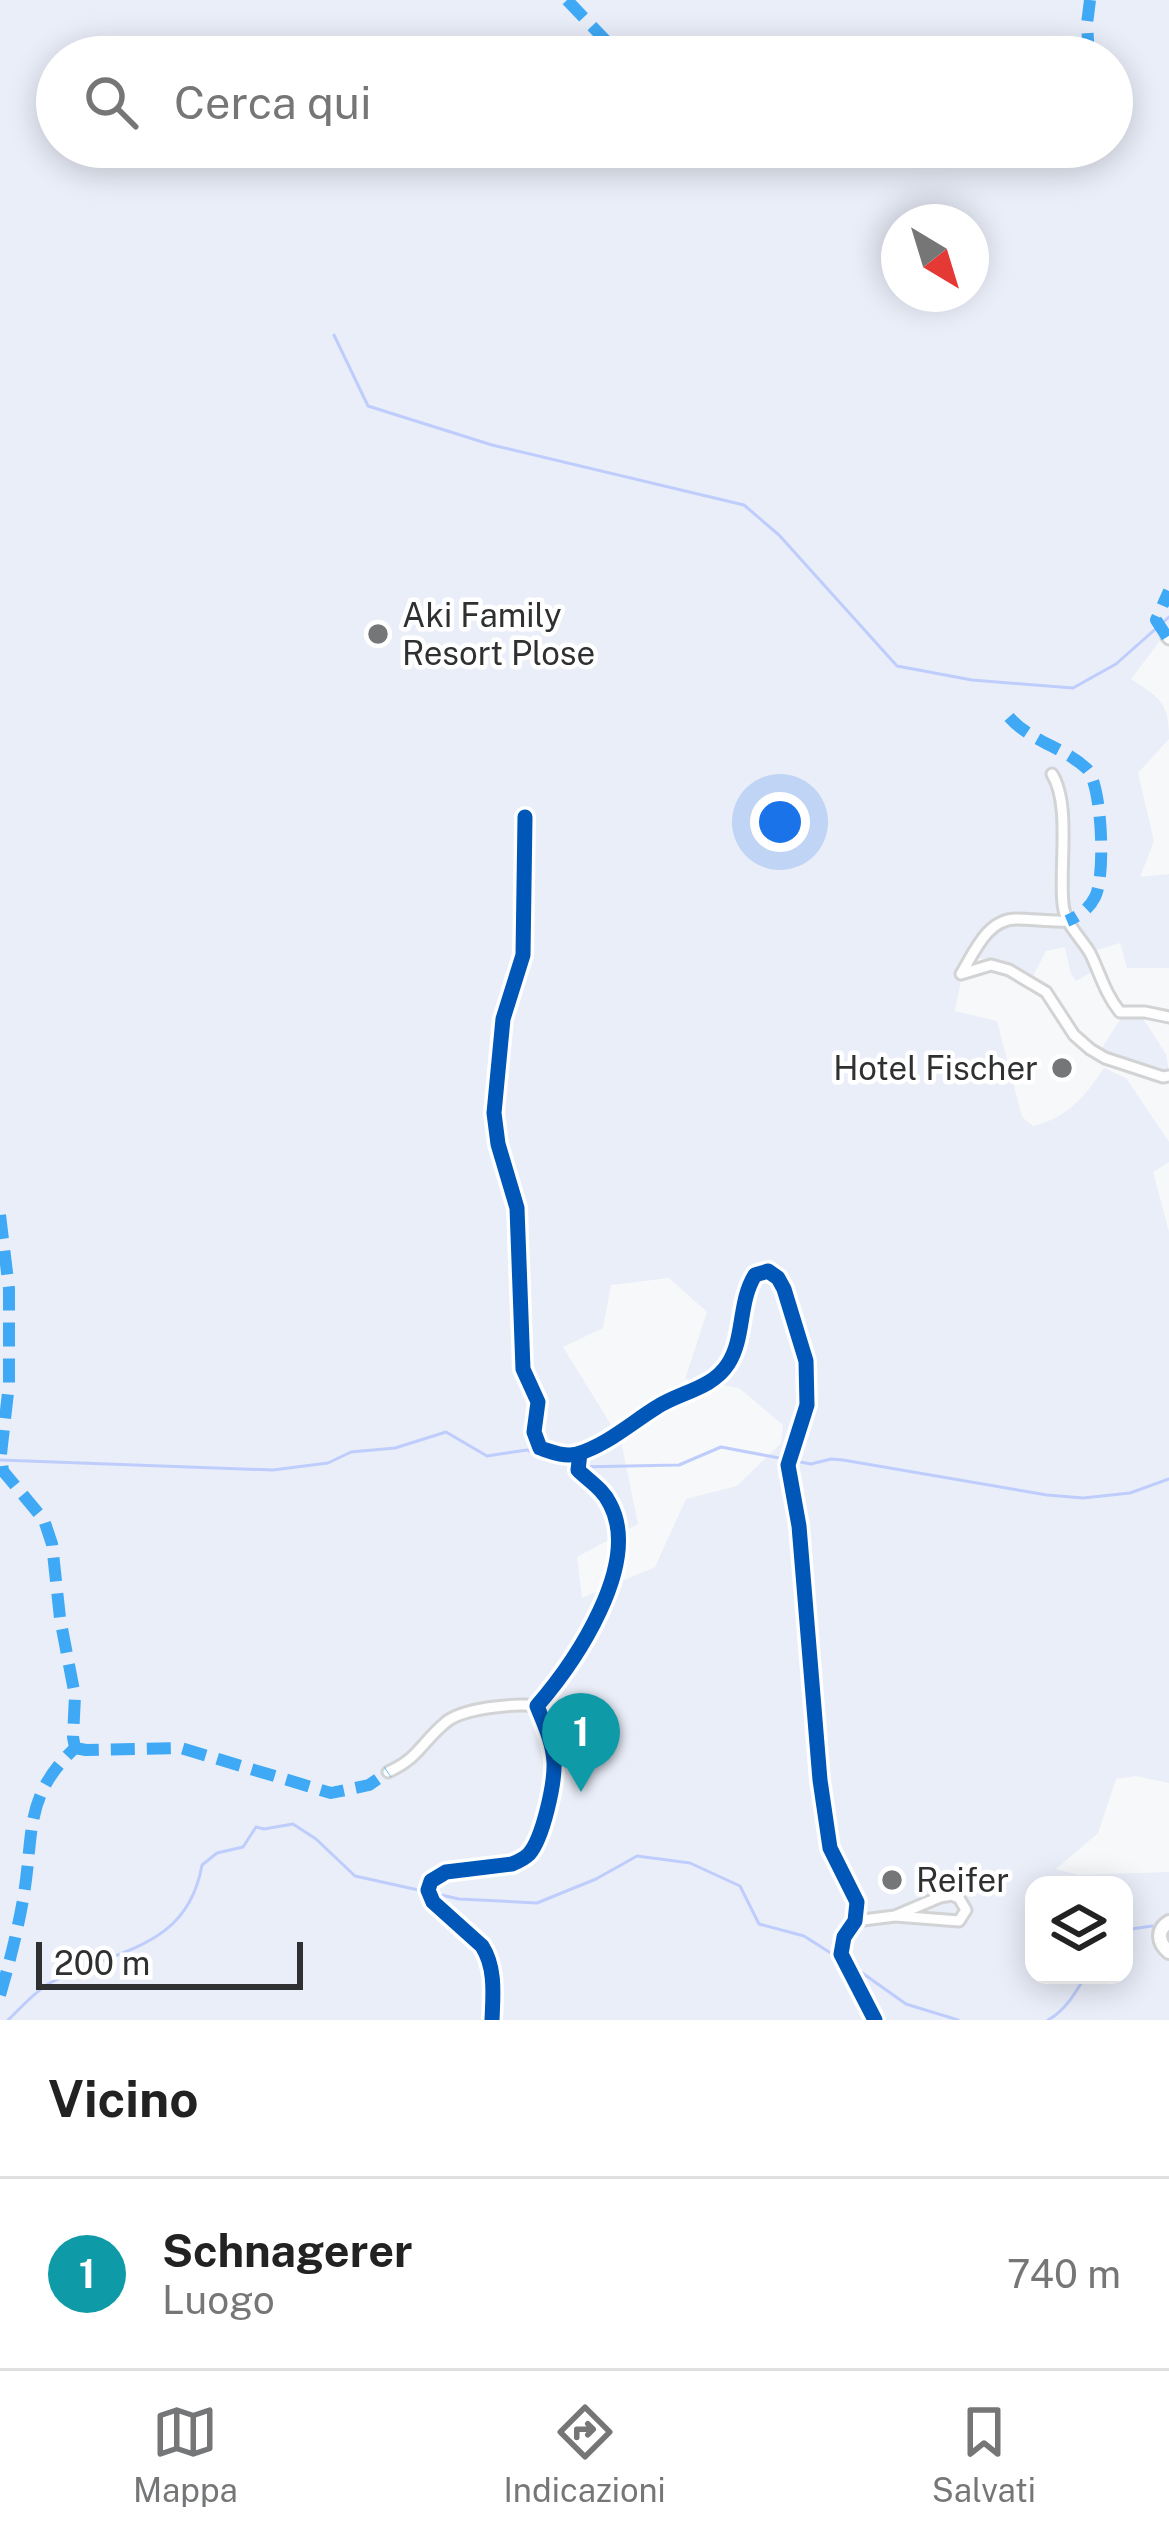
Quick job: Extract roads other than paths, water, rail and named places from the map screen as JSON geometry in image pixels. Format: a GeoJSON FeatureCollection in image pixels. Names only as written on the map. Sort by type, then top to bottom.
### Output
{"type":"FeatureCollection","features":[{"type":"Feature","properties":{"kind":"street"},"geometry":{"type":"LineString","coordinates":[[1052,774],[1060,793],[1067,921],[1120,1012],[1169,1017]]}},
{"type":"Feature","properties":{"kind":"street"},"geometry":{"type":"LineString","coordinates":[[525,817],[524,955],[503,1018],[494,1113],[517,1208],[523,1369],[538,1402],[534,1432],[540,1448],[579,1461],[613,1508],[618,1539],[609,1586],[573,1661],[537,1706]]}},
{"type":"Feature","properties":{"kind":"street"},"geometry":{"type":"LineString","coordinates":[[1067,921],[1005,920],[986,935],[961,974],[991,964],[1009,970],[1046,992],[1074,1035],[1096,1054],[1169,1076]]}},
{"type":"Feature","properties":{"kind":"street"},"geometry":{"type":"LineString","coordinates":[[579,1461],[658,1406],[722,1372],[732,1357],[749,1285],[755,1275],[767,1271],[778,1278],[806,1361],[807,1405],[789,1459],[830,1847],[857,1902],[855,1921],[844,1937],[843,1959],[875,2020]]}},
{"type":"Feature","properties":{"kind":"street"},"geometry":{"type":"LineString","coordinates":[[388,1772],[415,1757],[450,1718],[537,1706]]}},
{"type":"Feature","properties":{"kind":"street"},"geometry":{"type":"LineString","coordinates":[[492,2020],[488,1955],[430,1894],[430,1881],[446,1872],[512,1864],[530,1853],[544,1819],[554,1763],[537,1706]]}},
{"type":"Feature","properties":{"kind":"street"},"geometry":{"type":"LineString","coordinates":[[855,1921],[895,1916],[959,1921],[966,1910],[952,1895],[895,1916]]}},
{"type":"Feature","properties":{"kind":"street"},"geometry":{"type":"LineString","coordinates":[[1169,1922],[1159,1936],[1169,1952]]}},
{"type":"Feature","properties":{"kind":"waterway"},"geometry":{"type":"LineString","coordinates":[[334,335],[368,406],[492,445],[744,505],[779,535],[897,666],[972,680],[1073,688],[1116,664],[1169,617]]}},
{"type":"Feature","properties":{"kind":"waterway"},"geometry":{"type":"LineString","coordinates":[[0,1460],[273,1470],[328,1463],[351,1452],[395,1448],[446,1432],[487,1456],[527,1450],[578,1467],[679,1465],[721,1447],[811,1464],[843,1460],[1083,1498],[1130,1493],[1169,1479]]}},
{"type":"Feature","properties":{"kind":"waterway"},"geometry":{"type":"LineString","coordinates":[[8,2020],[50,1983],[164,1931],[194,1893],[202,1865],[217,1853],[243,1847],[256,1827],[293,1824],[355,1876],[423,1891]]}},
{"type":"Feature","properties":{"kind":"waterway"},"geometry":{"type":"LineString","coordinates":[[432,1893],[537,1903],[637,1856],[690,1863],[740,1886],[759,1924],[804,1936],[837,1957]]}},
{"type":"Feature","properties":{"kind":"waterway"},"geometry":{"type":"LineString","coordinates":[[1133,1929],[1152,1926]]}},
{"type":"Feature","properties":{"kind":"waterway"},"geometry":{"type":"LineString","coordinates":[[851,1965],[906,2004],[958,2020]]}},
{"type":"Feature","properties":{"kind":"waterway"},"geometry":{"type":"LineString","coordinates":[[1048,2020],[1080,1984]]}},
{"type":"Feature","properties":{"kind":"place","name":"Aki Family Resort Plose"},"geometry":{"type":"Point","coordinates":[378,634]}},
{"type":"Feature","properties":{"kind":"place","name":"Hotel Fischer"},"geometry":{"type":"Point","coordinates":[1062,1068]}},
{"type":"Feature","properties":{"kind":"place","name":"Schnagerer"},"geometry":{"type":"Point","coordinates":[581,1792]}},
{"type":"Feature","properties":{"kind":"place","name":"Reifer"},"geometry":{"type":"Point","coordinates":[892,1880]}}]}
